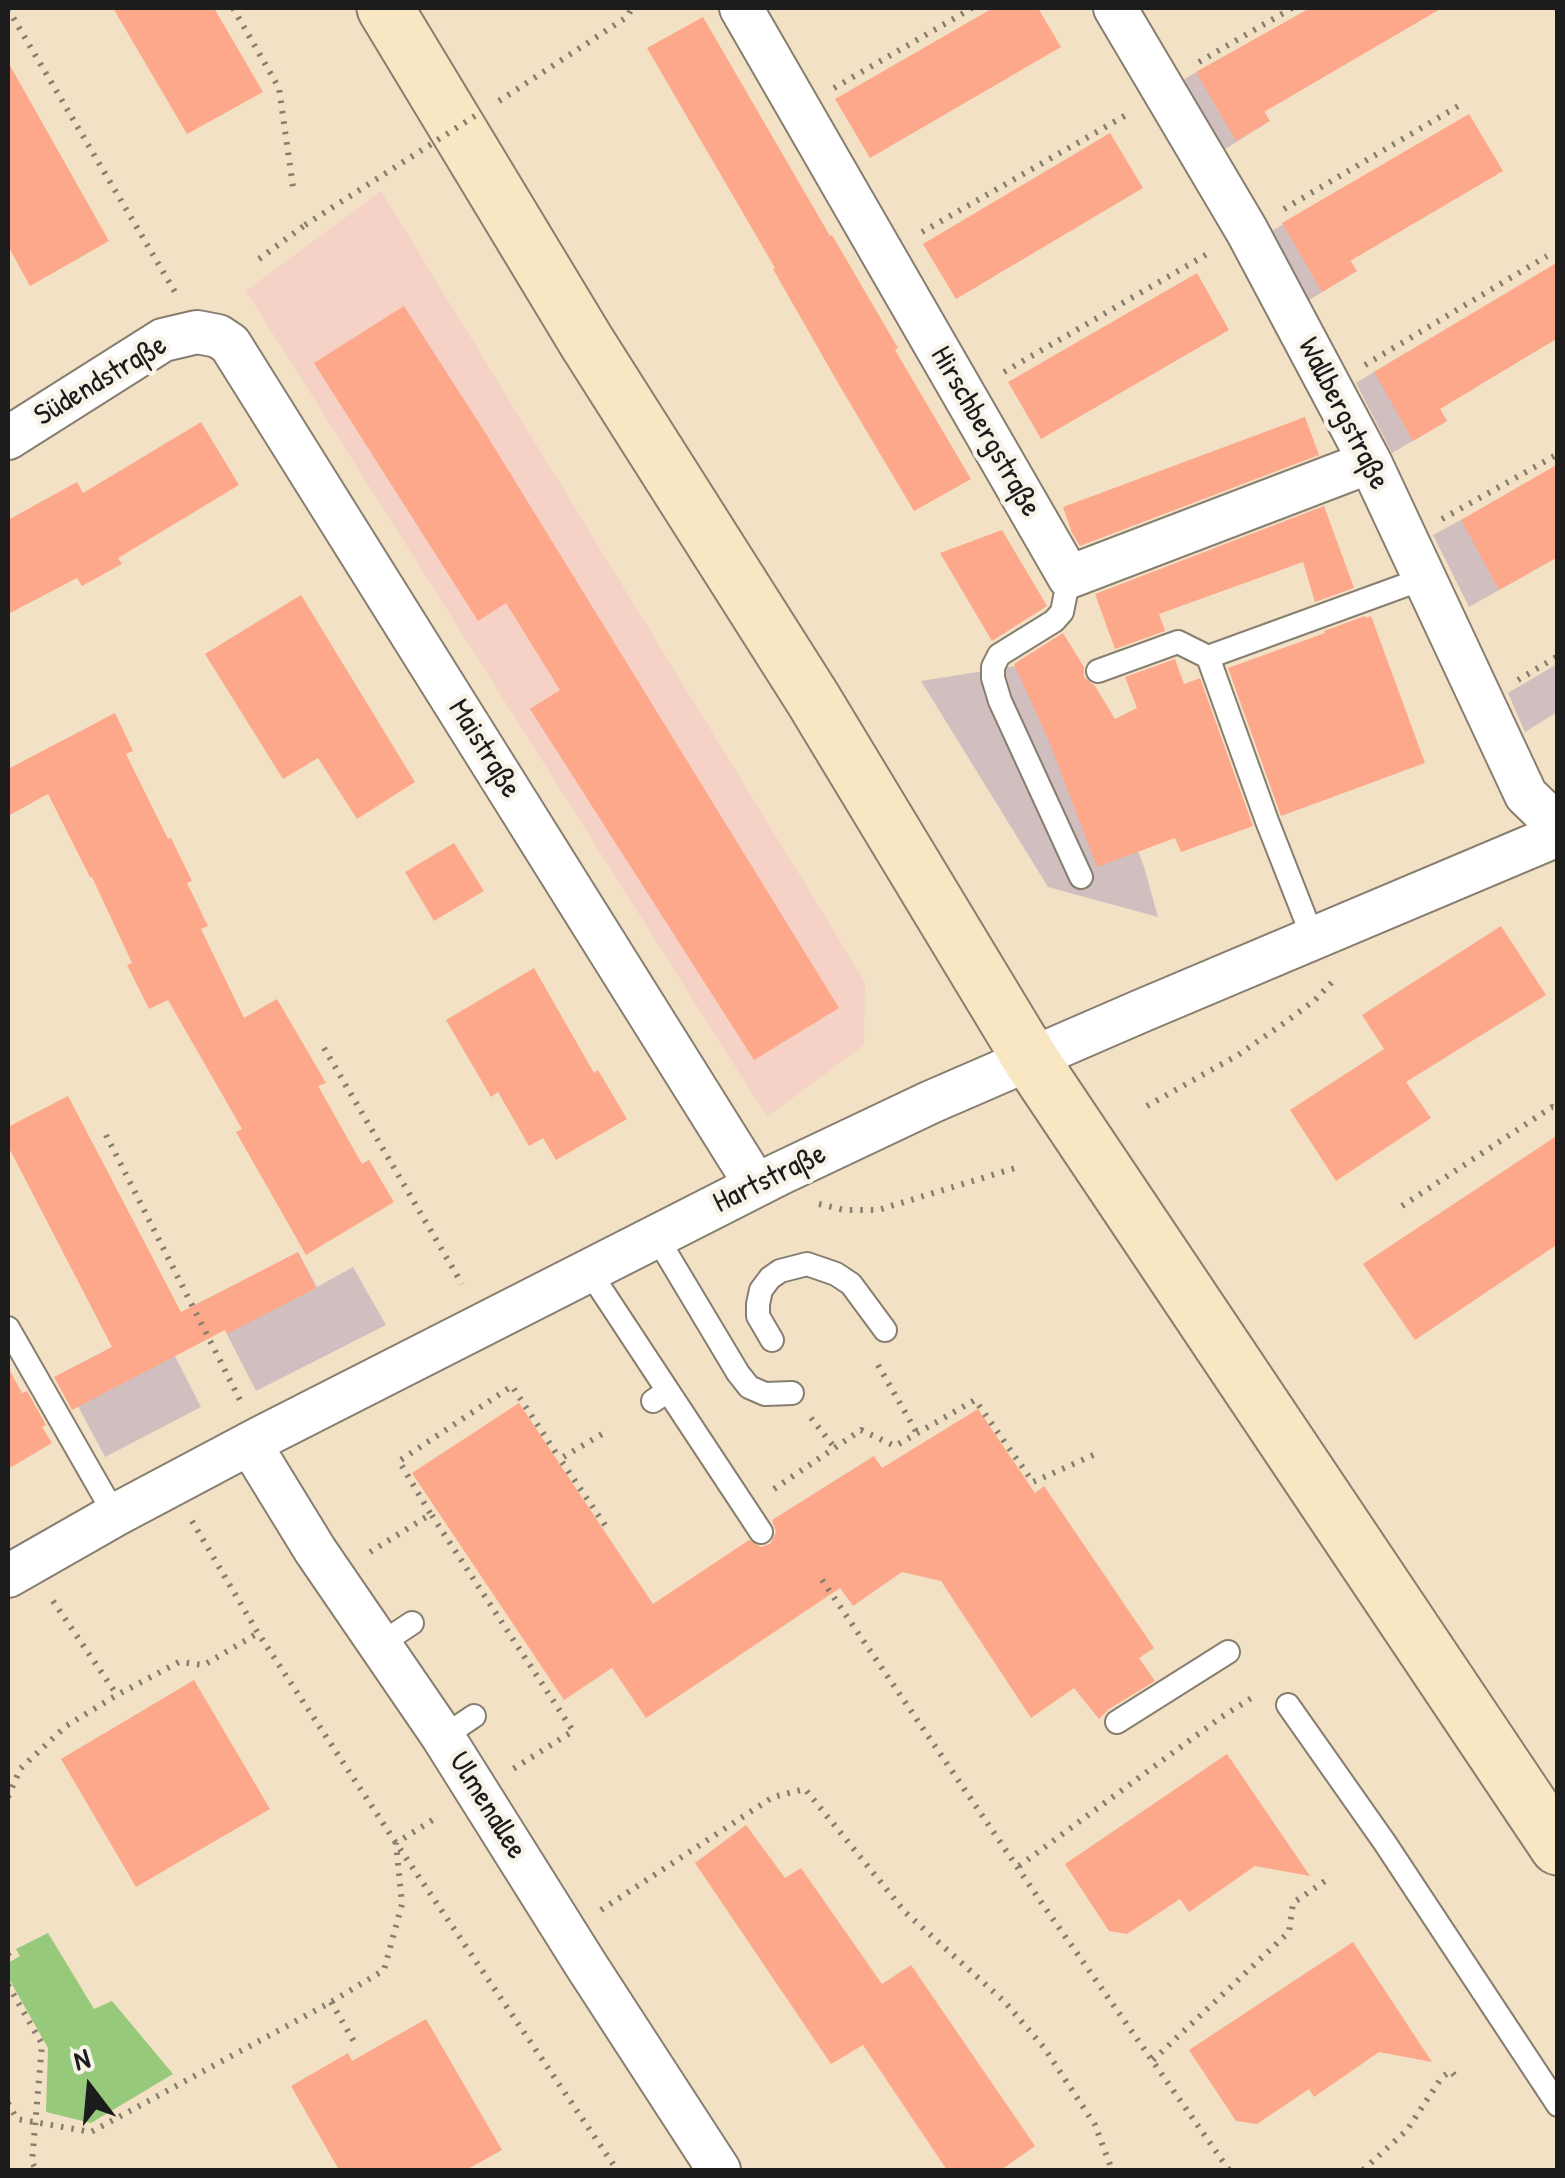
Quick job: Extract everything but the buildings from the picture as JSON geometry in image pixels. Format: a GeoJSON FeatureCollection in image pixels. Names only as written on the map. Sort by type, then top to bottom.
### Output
{"type":"FeatureCollection","features":[{"type":"Feature","properties":{"kind":"main road"},"geometry":{"type":"LineString","coordinates":[[385,8],[586,341],[813,699],[1032,1060],[1558,1847]]}},
{"type":"Feature","properties":{"kind":"street","name":"Hirschbergstraße"},"geometry":{"type":"LineString","coordinates":[[740,8],[1069,577]]}},
{"type":"Feature","properties":{"kind":"street","name":"Wallbergstraße"},"geometry":{"type":"LineString","coordinates":[[1115,8],[1247,231],[1370,462],[1526,795],[1558,826]]}},
{"type":"Feature","properties":{"kind":"street","name":"Südendstraße"},"geometry":{"type":"LineString","coordinates":[[8,438],[164,340],[197,332]]}},
{"type":"Feature","properties":{"kind":"street","name":"Maistraße"},"geometry":{"type":"LineString","coordinates":[[197,332],[218,336],[236,351],[756,1185]]}},
{"type":"Feature","properties":{"kind":"street"},"geometry":{"type":"LineString","coordinates":[[1069,577],[1370,462]]}},
{"type":"Feature","properties":{"kind":"street","name":"Hartstraße"},"geometry":{"type":"LineString","coordinates":[[18,1571],[255,1441],[756,1185],[931,1102],[1558,835]]}},
{"type":"Feature","properties":{"kind":"street","name":"Ulmenallee"},"geometry":{"type":"LineString","coordinates":[[255,1441],[332,1575],[396,1634],[459,1727],[477,1792],[719,2170]]}},
{"type":"Feature","properties":{"kind":"lane"},"geometry":{"type":"LineString","coordinates":[[1069,577],[1062,612],[999,655],[993,678],[1082,877]]}},
{"type":"Feature","properties":{"kind":"lane"},"geometry":{"type":"LineString","coordinates":[[1208,657],[1425,578]]}},
{"type":"Feature","properties":{"kind":"lane"},"geometry":{"type":"LineString","coordinates":[[1098,671],[1178,642],[1208,657],[1314,938]]}},
{"type":"Feature","properties":{"kind":"lane"},"geometry":{"type":"LineString","coordinates":[[656,1236],[749,1387],[765,1394],[792,1393]]}},
{"type":"Feature","properties":{"kind":"lane"},"geometry":{"type":"LineString","coordinates":[[772,1340],[758,1316],[762,1290],[780,1270],[807,1264],[851,1284],[885,1330]]}},
{"type":"Feature","properties":{"kind":"lane"},"geometry":{"type":"LineString","coordinates":[[589,1271],[661,1396],[761,1532]]}},
{"type":"Feature","properties":{"kind":"lane"},"geometry":{"type":"LineString","coordinates":[[8,1328],[115,1515]]}},
{"type":"Feature","properties":{"kind":"lane"},"geometry":{"type":"LineString","coordinates":[[1117,1722],[1228,1652]]}},
{"type":"Feature","properties":{"kind":"lane"},"geometry":{"type":"LineString","coordinates":[[1288,1705],[1299,1731],[1510,2049],[1558,2105]]}},
{"type":"Feature","properties":{"kind":"path"},"geometry":{"type":"LineString","coordinates":[[233,8],[279,88],[293,187]]}},
{"type":"Feature","properties":{"kind":"path"},"geometry":{"type":"LineString","coordinates":[[495,103],[627,17],[632,8]]}},
{"type":"Feature","properties":{"kind":"path"},"geometry":{"type":"LineString","coordinates":[[798,109],[972,8]]}},
{"type":"Feature","properties":{"kind":"path"},"geometry":{"type":"LineString","coordinates":[[882,256],[1292,8]]}},
{"type":"Feature","properties":{"kind":"path"},"geometry":{"type":"LineString","coordinates":[[8,9],[197,332]]}},
{"type":"Feature","properties":{"kind":"path"},"geometry":{"type":"LineString","coordinates":[[964,396],[1460,105]]}},
{"type":"Feature","properties":{"kind":"path"},"geometry":{"type":"LineString","coordinates":[[259,259],[478,114]]}},
{"type":"Feature","properties":{"kind":"path"},"geometry":{"type":"LineString","coordinates":[[1329,386],[1547,256]]}},
{"type":"Feature","properties":{"kind":"path"},"geometry":{"type":"LineString","coordinates":[[1406,539],[1558,454]]}},
{"type":"Feature","properties":{"kind":"path"},"geometry":{"type":"LineString","coordinates":[[1147,1106],[1238,1055],[1315,1000],[1338,976]]}},
{"type":"Feature","properties":{"kind":"path"},"geometry":{"type":"LineString","coordinates":[[324,1048],[486,1324]]}},
{"type":"Feature","properties":{"kind":"path"},"geometry":{"type":"LineString","coordinates":[[1402,1206],[1552,1107],[1558,1108]]}},
{"type":"Feature","properties":{"kind":"path"},"geometry":{"type":"LineString","coordinates":[[106,1135],[255,1441]]}},
{"type":"Feature","properties":{"kind":"path"},"geometry":{"type":"LineString","coordinates":[[834,1208],[878,1210],[1016,1168]]}},
{"type":"Feature","properties":{"kind":"path"},"geometry":{"type":"LineString","coordinates":[[874,1358],[918,1433]]}},
{"type":"Feature","properties":{"kind":"path"},"geometry":{"type":"LineString","coordinates":[[396,1843],[573,1731],[538,1684],[400,1460],[512,1386],[605,1525]]}},
{"type":"Feature","properties":{"kind":"path"},"geometry":{"type":"LineString","coordinates":[[765,1496],[861,1430],[896,1446],[975,1400],[1033,1482],[1098,1453]]}},
{"type":"Feature","properties":{"kind":"path"},"geometry":{"type":"LineString","coordinates":[[560,1458],[607,1432]]}},
{"type":"Feature","properties":{"kind":"path"},"geometry":{"type":"LineString","coordinates":[[171,1485],[258,1633],[617,2170]]}},
{"type":"Feature","properties":{"kind":"path"},"geometry":{"type":"LineString","coordinates":[[332,1575],[430,1514]]}},
{"type":"Feature","properties":{"kind":"path"},"geometry":{"type":"LineString","coordinates":[[18,1571],[116,1696]]}},
{"type":"Feature","properties":{"kind":"path"},"geometry":{"type":"LineString","coordinates":[[822,1580],[1229,2170]]}},
{"type":"Feature","properties":{"kind":"path"},"geometry":{"type":"LineString","coordinates":[[466,1588],[475,1582]]}},
{"type":"Feature","properties":{"kind":"path"},"geometry":{"type":"LineString","coordinates":[[8,1797],[20,1769],[66,1726],[179,1662],[204,1664],[258,1633]]}},
{"type":"Feature","properties":{"kind":"path"},"geometry":{"type":"LineString","coordinates":[[1019,1866],[1220,1718],[1274,1683],[1288,1705]]}},
{"type":"Feature","properties":{"kind":"path"},"geometry":{"type":"LineString","coordinates":[[566,1932],[773,1796],[804,1789],[905,1912],[1005,2002],[1045,2049],[1095,2125],[1112,2170]]}},
{"type":"Feature","properties":{"kind":"path"},"geometry":{"type":"LineString","coordinates":[[8,2104],[17,2119],[91,2132],[384,1970],[402,1904],[396,1843]]}},
{"type":"Feature","properties":{"kind":"path"},"geometry":{"type":"LineString","coordinates":[[1153,2060],[1288,1932],[1292,1904],[1324,1881]]}},
{"type":"Feature","properties":{"kind":"path"},"geometry":{"type":"LineString","coordinates":[[8,1985],[42,2044],[32,2162],[36,2170]]}},
{"type":"Feature","properties":{"kind":"path"},"geometry":{"type":"LineString","coordinates":[[331,2002],[356,2044]]}},
{"type":"Feature","properties":{"kind":"path"},"geometry":{"type":"LineString","coordinates":[[1363,2170],[1408,2130],[1442,2077],[1451,2071],[1458,2082]]}},
{"type":"Feature","properties":{"kind":"shaded area"},"geometry":{"type":"Polygon","coordinates":[[[1230,53],[1270,121],[1222,151],[1181,81],[1230,53]]]}},
{"type":"Feature","properties":{"kind":"shaded area"},"geometry":{"type":"Polygon","coordinates":[[[381,191],[865,982],[864,1045],[767,1117],[246,291],[381,191]]]}},
{"type":"Feature","properties":{"kind":"shaded area"},"geometry":{"type":"Polygon","coordinates":[[[1316,203],[1357,271],[1309,300],[1269,233],[1316,203]]]}},
{"type":"Feature","properties":{"kind":"shaded area"},"geometry":{"type":"Polygon","coordinates":[[[1407,352],[1447,421],[1392,453],[1356,383],[1407,352]]]}},
{"type":"Feature","properties":{"kind":"shaded area"},"geometry":{"type":"Polygon","coordinates":[[[1494,502],[1533,571],[1469,607],[1433,535],[1494,502]]]}},
{"type":"Feature","properties":{"kind":"shaded area"},"geometry":{"type":"Polygon","coordinates":[[[1054,648],[1096,738],[1144,867],[1158,917],[1048,887],[921,681],[1015,666],[1054,648]]]}},
{"type":"Feature","properties":{"kind":"shaded area"},"geometry":{"type":"Polygon","coordinates":[[[1557,664],[1557,712],[1525,732],[1508,693],[1557,664]]]}},
{"type":"Feature","properties":{"kind":"shaded area"},"geometry":{"type":"Polygon","coordinates":[[[298,1252],[317,1287],[353,1267],[386,1325],[256,1391],[209,1299],[298,1252]]]}},
{"type":"Feature","properties":{"kind":"shaded area"},"geometry":{"type":"Polygon","coordinates":[[[158,1323],[201,1407],[105,1457],[61,1374],[158,1323]]]}},
{"type":"Feature","properties":{"kind":"green space"},"geometry":{"type":"Polygon","coordinates":[[[48,1933],[94,2009],[112,2001],[173,2074],[91,2123],[46,2112],[48,2048],[8,1977],[8,1963],[20,1956],[16,1949],[48,1933]]]}}]}
